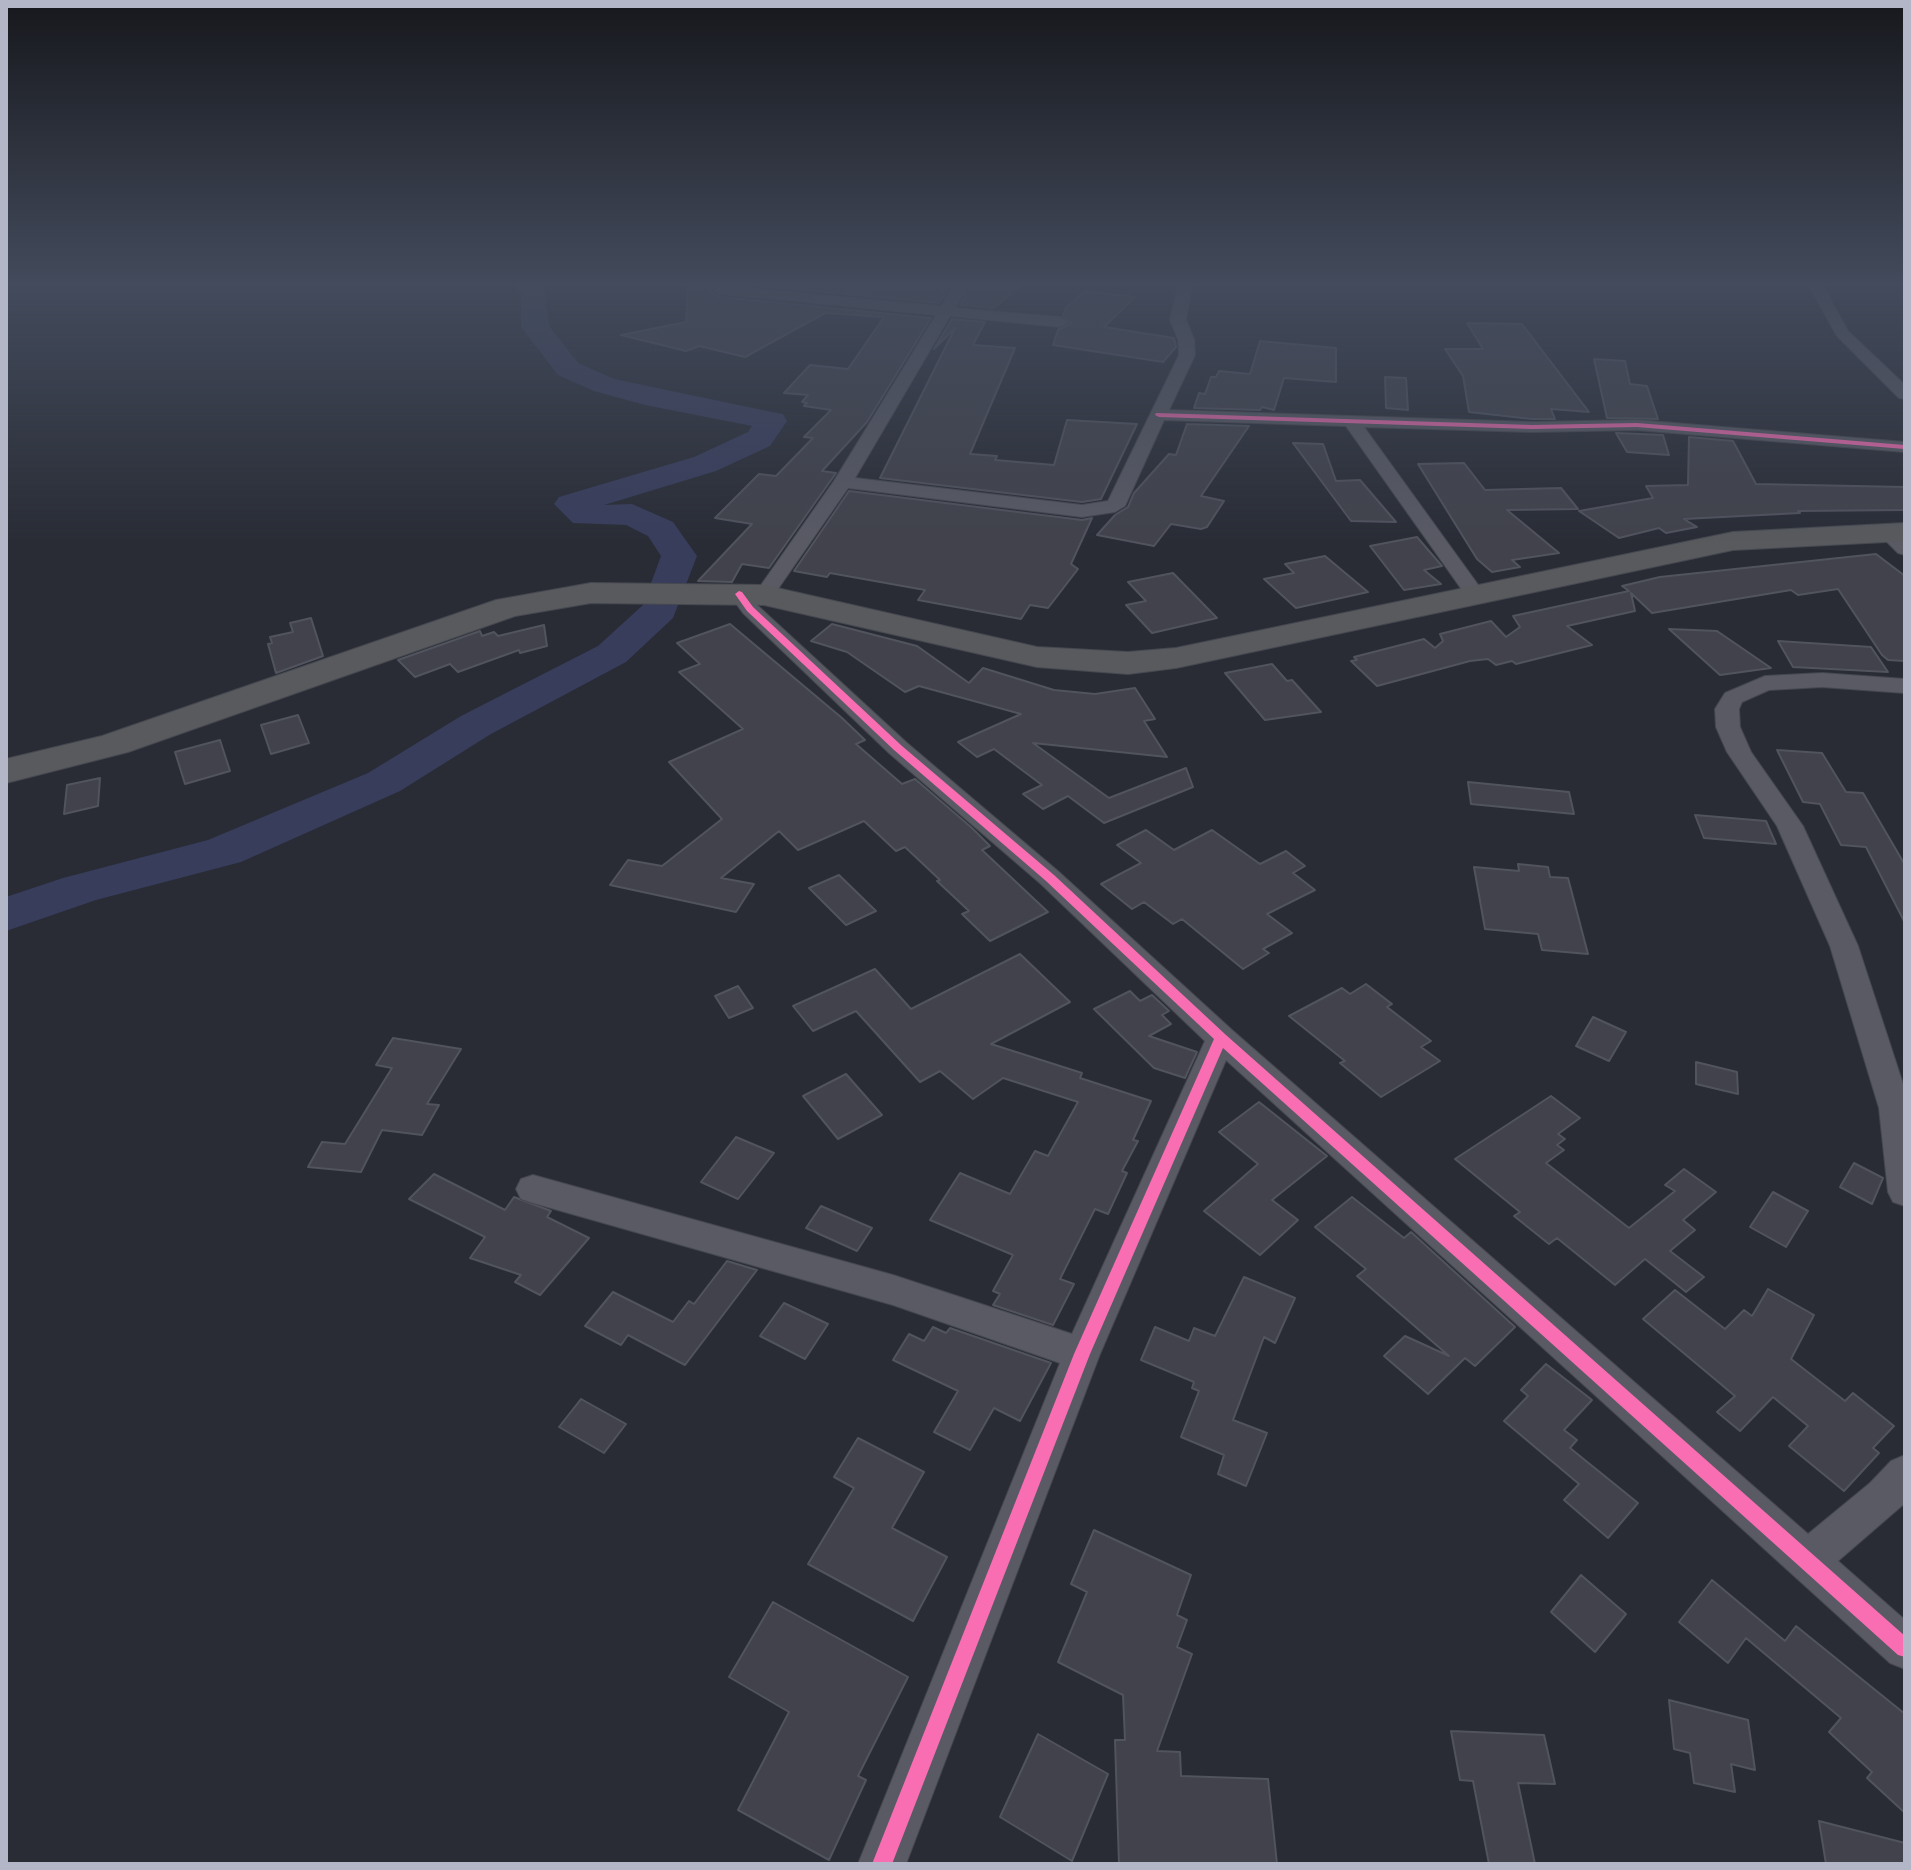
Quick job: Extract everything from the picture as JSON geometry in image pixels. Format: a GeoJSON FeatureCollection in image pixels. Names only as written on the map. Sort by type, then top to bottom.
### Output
{"type":"FeatureCollection","features":[{"type":"Feature","properties":{"kind":"highway"},"geometry":{"type":"LineString","coordinates":[[6,771],[115,744],[508,607],[591,593],[683,593],[766,603],[1037,657],[1114,663],[1176,658],[1733,541],[1899,538]]}},
{"type":"Feature","properties":{"kind":"street"},"geometry":{"type":"LineString","coordinates":[[908,373],[766,603],[898,748],[1050,878],[1221,1038],[1905,1648]]}},
{"type":"Feature","properties":{"kind":"street"},"geometry":{"type":"LineString","coordinates":[[843,482],[1082,511],[1108,510],[1121,498],[1178,373]]}},
{"type":"Feature","properties":{"kind":"street"},"geometry":{"type":"LineString","coordinates":[[1884,373],[1905,394]]}},
{"type":"Feature","properties":{"kind":"street"},"geometry":{"type":"LineString","coordinates":[[1159,415],[1532,427],[1663,426],[1905,447]]}},
{"type":"Feature","properties":{"kind":"street"},"geometry":{"type":"LineString","coordinates":[[1350,420],[1474,593]]}},
{"type":"Feature","properties":{"kind":"street"},"geometry":{"type":"LineString","coordinates":[[1905,686],[1822,680],[1765,683],[1733,698],[1727,709],[1728,727],[1739,752],[1790,826],[1844,946],[1895,1108],[1905,1192]]}},
{"type":"Feature","properties":{"kind":"street"},"geometry":{"type":"LineString","coordinates":[[882,1864],[1082,1354],[1221,1038]]}},
{"type":"Feature","properties":{"kind":"street"},"geometry":{"type":"LineString","coordinates":[[533,1189],[893,1290],[1082,1354]]}},
{"type":"Feature","properties":{"kind":"street"},"geometry":{"type":"LineString","coordinates":[[1807,1561],[1884,1497],[1905,1474]]}},
{"type":"Feature","properties":{"kind":"building"},"geometry":{"type":"Polygon","coordinates":[[[802,373],[897,373],[867,422],[822,471],[836,473],[769,568],[742,564],[732,582],[698,581],[752,524],[715,518],[759,474],[776,476],[813,438],[804,437],[831,410],[804,406],[807,403],[802,402],[808,395],[784,393],[802,373]]]}},
{"type":"Feature","properties":{"kind":"building"},"geometry":{"type":"Polygon","coordinates":[[[932,373],[1004,373],[970,454],[997,456],[995,460],[1054,465],[1067,420],[1137,424],[1101,499],[1082,502],[880,478],[932,373]]]}},
{"type":"Feature","properties":{"kind":"building"},"geometry":{"type":"Polygon","coordinates":[[[1218,373],[1336,373],[1336,382],[1284,378],[1274,410],[1262,407],[1260,410],[1194,408],[1199,393],[1205,394],[1211,377],[1218,373]]]}},
{"type":"Feature","properties":{"kind":"building"},"geometry":{"type":"Polygon","coordinates":[[[1461,373],[1560,373],[1589,412],[1551,409],[1555,419],[1532,419],[1469,412],[1461,373]]]}},
{"type":"Feature","properties":{"kind":"building"},"geometry":{"type":"Polygon","coordinates":[[[1597,373],[1628,373],[1630,384],[1647,386],[1658,419],[1607,418],[1597,373]]]}},
{"type":"Feature","properties":{"kind":"building"},"geometry":{"type":"Polygon","coordinates":[[[1385,377],[1406,378],[1408,410],[1386,408],[1385,377]]]}},
{"type":"Feature","properties":{"kind":"building"},"geometry":{"type":"Polygon","coordinates":[[[1187,424],[1249,426],[1201,496],[1224,501],[1207,527],[1201,529],[1171,524],[1154,546],[1097,535],[1115,515],[1128,507],[1134,493],[1169,454],[1176,455],[1187,424]]]}},
{"type":"Feature","properties":{"kind":"building"},"geometry":{"type":"Polygon","coordinates":[[[1616,433],[1663,435],[1669,455],[1627,452],[1616,433]]]}},
{"type":"Feature","properties":{"kind":"building"},"geometry":{"type":"Polygon","coordinates":[[[1689,437],[1733,441],[1756,484],[1905,487],[1905,510],[1798,511],[1800,513],[1684,519],[1697,527],[1666,533],[1659,528],[1619,538],[1579,511],[1653,498],[1646,486],[1688,485],[1689,437]]]}},
{"type":"Feature","properties":{"kind":"building"},"geometry":{"type":"Polygon","coordinates":[[[1293,443],[1323,444],[1336,481],[1360,480],[1396,522],[1351,521],[1293,443]]]}},
{"type":"Feature","properties":{"kind":"building"},"geometry":{"type":"Polygon","coordinates":[[[1464,463],[1485,490],[1561,488],[1578,509],[1507,510],[1559,553],[1512,560],[1520,567],[1492,572],[1477,559],[1418,464],[1464,463]]]}},
{"type":"Feature","properties":{"kind":"building"},"geometry":{"type":"Polygon","coordinates":[[[849,491],[1082,520],[1092,518],[1071,564],[1078,569],[1048,608],[1030,605],[1021,619],[918,600],[925,590],[830,573],[827,577],[794,571],[849,491]]]}},
{"type":"Feature","properties":{"kind":"building"},"geometry":{"type":"Polygon","coordinates":[[[1417,537],[1442,566],[1424,570],[1441,584],[1404,590],[1370,546],[1417,537]]]}},
{"type":"Feature","properties":{"kind":"building"},"geometry":{"type":"Polygon","coordinates":[[[1876,554],[1905,576],[1905,661],[1888,660],[1882,655],[1838,589],[1798,595],[1791,590],[1652,613],[1631,593],[1635,611],[1567,626],[1592,645],[1516,664],[1512,661],[1496,665],[1488,659],[1470,661],[1377,686],[1351,661],[1357,660],[1354,657],[1424,639],[1435,648],[1443,641],[1440,634],[1491,621],[1506,637],[1520,627],[1513,616],[1629,591],[1622,586],[1660,577],[1876,554]]]}},
{"type":"Feature","properties":{"kind":"building"},"geometry":{"type":"Polygon","coordinates":[[[1325,556],[1368,592],[1296,608],[1264,579],[1294,573],[1285,564],[1325,556]]]}},
{"type":"Feature","properties":{"kind":"building"},"geometry":{"type":"Polygon","coordinates":[[[1173,573],[1217,618],[1152,633],[1126,605],[1146,601],[1128,582],[1173,573]]]}},
{"type":"Feature","properties":{"kind":"building"},"geometry":{"type":"Polygon","coordinates":[[[311,618],[323,656],[276,673],[268,644],[272,643],[270,637],[293,632],[290,623],[311,618]]]}},
{"type":"Feature","properties":{"kind":"building"},"geometry":{"type":"Polygon","coordinates":[[[730,624],[842,718],[865,740],[856,744],[902,784],[915,779],[972,828],[990,846],[982,850],[1048,912],[990,941],[962,914],[969,911],[937,881],[940,880],[905,847],[896,851],[864,821],[798,850],[779,831],[721,878],[754,884],[736,912],[610,885],[628,860],[662,866],[722,819],[669,762],[743,729],[679,672],[700,664],[677,643],[730,624]]]}},
{"type":"Feature","properties":{"kind":"building"},"geometry":{"type":"Polygon","coordinates":[[[832,624],[917,646],[969,683],[983,668],[1054,690],[1095,694],[1135,688],[1155,719],[1144,721],[1167,757],[1033,743],[1109,798],[1186,768],[1193,787],[1104,823],[1068,796],[1043,809],[1023,794],[1042,785],[994,749],[977,757],[958,742],[1021,714],[919,686],[905,692],[847,652],[811,641],[832,624]]]}},
{"type":"Feature","properties":{"kind":"building"},"geometry":{"type":"Polygon","coordinates":[[[544,625],[547,646],[520,653],[519,650],[458,672],[450,664],[415,677],[398,660],[480,631],[482,636],[494,632],[498,636],[544,625]]]}},
{"type":"Feature","properties":{"kind":"building"},"geometry":{"type":"Polygon","coordinates":[[[1669,629],[1717,631],[1771,668],[1720,675],[1669,629]]]}},
{"type":"Feature","properties":{"kind":"building"},"geometry":{"type":"Polygon","coordinates":[[[1778,641],[1871,647],[1888,672],[1793,667],[1778,641]]]}},
{"type":"Feature","properties":{"kind":"building"},"geometry":{"type":"Polygon","coordinates":[[[1272,664],[1287,681],[1292,680],[1321,712],[1265,720],[1225,673],[1272,664]]]}},
{"type":"Feature","properties":{"kind":"building"},"geometry":{"type":"Polygon","coordinates":[[[298,715],[309,743],[271,754],[261,725],[298,715]]]}},
{"type":"Feature","properties":{"kind":"building"},"geometry":{"type":"Polygon","coordinates":[[[220,740],[230,771],[185,784],[175,752],[220,740]]]}},
{"type":"Feature","properties":{"kind":"building"},"geometry":{"type":"Polygon","coordinates":[[[1777,750],[1822,753],[1846,792],[1863,793],[1905,865],[1905,923],[1866,847],[1841,845],[1820,804],[1803,802],[1777,750]]]}},
{"type":"Feature","properties":{"kind":"building"},"geometry":{"type":"Polygon","coordinates":[[[100,778],[98,806],[64,814],[67,785],[100,778]]]}},
{"type":"Feature","properties":{"kind":"building"},"geometry":{"type":"Polygon","coordinates":[[[1468,782],[1569,792],[1574,814],[1471,804],[1468,782]]]}},
{"type":"Feature","properties":{"kind":"building"},"geometry":{"type":"Polygon","coordinates":[[[1695,815],[1766,821],[1776,844],[1704,838],[1695,815]]]}},
{"type":"Feature","properties":{"kind":"building"},"geometry":{"type":"Polygon","coordinates":[[[1146,830],[1174,850],[1212,830],[1260,864],[1286,851],[1305,866],[1293,873],[1315,890],[1267,914],[1292,933],[1263,949],[1269,953],[1243,969],[1182,919],[1173,924],[1144,902],[1132,909],[1101,884],[1141,863],[1117,845],[1146,830]]]}},
{"type":"Feature","properties":{"kind":"building"},"geometry":{"type":"Polygon","coordinates":[[[1518,864],[1548,867],[1550,877],[1568,878],[1588,954],[1542,950],[1538,934],[1485,929],[1474,867],[1519,871],[1518,864]]]}},
{"type":"Feature","properties":{"kind":"building"},"geometry":{"type":"Polygon","coordinates":[[[839,875],[876,911],[846,925],[809,888],[839,875]]]}},
{"type":"Feature","properties":{"kind":"building"},"geometry":{"type":"Polygon","coordinates":[[[1020,954],[1070,1002],[991,1044],[1082,1073],[1080,1078],[1151,1101],[1133,1140],[1138,1141],[1122,1171],[1127,1173],[1108,1214],[1095,1209],[1060,1279],[1074,1284],[1053,1325],[993,1305],[1000,1294],[993,1291],[1013,1255],[930,1220],[960,1173],[1010,1194],[1035,1151],[1048,1156],[1078,1102],[1003,1078],[973,1099],[940,1071],[920,1082],[856,1011],[813,1031],[793,1006],[875,969],[911,1009],[1020,954]]]}},
{"type":"Feature","properties":{"kind":"building"},"geometry":{"type":"Polygon","coordinates":[[[1366,984],[1392,1004],[1387,1007],[1431,1041],[1421,1047],[1440,1061],[1381,1097],[1340,1063],[1345,1061],[1289,1016],[1342,988],[1350,994],[1366,984]]]}},
{"type":"Feature","properties":{"kind":"building"},"geometry":{"type":"Polygon","coordinates":[[[738,986],[753,1008],[729,1018],[715,996],[738,986]]]}},
{"type":"Feature","properties":{"kind":"building"},"geometry":{"type":"Polygon","coordinates":[[[1130,991],[1140,1001],[1152,995],[1169,1011],[1162,1015],[1171,1024],[1149,1036],[1197,1052],[1185,1078],[1154,1068],[1094,1009],[1130,991]]]}},
{"type":"Feature","properties":{"kind":"building"},"geometry":{"type":"Polygon","coordinates":[[[1593,1017],[1626,1032],[1609,1061],[1576,1046],[1593,1017]]]}},
{"type":"Feature","properties":{"kind":"building"},"geometry":{"type":"Polygon","coordinates":[[[393,1038],[461,1049],[427,1104],[439,1105],[422,1135],[382,1130],[361,1172],[308,1167],[322,1142],[345,1144],[392,1068],[376,1065],[393,1038]]]}},
{"type":"Feature","properties":{"kind":"building"},"geometry":{"type":"Polygon","coordinates":[[[1696,1062],[1737,1072],[1738,1094],[1696,1084],[1696,1062]]]}},
{"type":"Feature","properties":{"kind":"building"},"geometry":{"type":"Polygon","coordinates":[[[846,1074],[882,1115],[838,1139],[803,1096],[846,1074]]]}},
{"type":"Feature","properties":{"kind":"building"},"geometry":{"type":"Polygon","coordinates":[[[1551,1096],[1580,1118],[1558,1134],[1565,1139],[1557,1145],[1564,1150],[1546,1163],[1629,1228],[1675,1191],[1665,1185],[1684,1169],[1716,1192],[1683,1220],[1695,1230],[1670,1251],[1704,1277],[1686,1292],[1645,1259],[1615,1285],[1557,1238],[1549,1244],[1514,1216],[1520,1212],[1455,1159],[1551,1096]]]}},
{"type":"Feature","properties":{"kind":"building"},"geometry":{"type":"Polygon","coordinates":[[[1259,1102],[1327,1156],[1272,1200],[1298,1220],[1260,1255],[1204,1211],[1258,1164],[1219,1132],[1259,1102]]]}},
{"type":"Feature","properties":{"kind":"building"},"geometry":{"type":"Polygon","coordinates":[[[736,1137],[774,1153],[738,1199],[701,1182],[736,1137]]]}},
{"type":"Feature","properties":{"kind":"building"},"geometry":{"type":"Polygon","coordinates":[[[1854,1163],[1883,1178],[1872,1204],[1840,1187],[1854,1163]]]}},
{"type":"Feature","properties":{"kind":"building"},"geometry":{"type":"Polygon","coordinates":[[[434,1174],[505,1210],[514,1197],[551,1211],[547,1217],[589,1238],[540,1295],[515,1282],[521,1275],[470,1258],[485,1237],[409,1199],[434,1174]]]}},
{"type":"Feature","properties":{"kind":"building"},"geometry":{"type":"Polygon","coordinates":[[[1773,1192],[1808,1211],[1786,1247],[1750,1227],[1773,1192]]]}},
{"type":"Feature","properties":{"kind":"building"},"geometry":{"type":"Polygon","coordinates":[[[1352,1197],[1404,1238],[1411,1232],[1515,1327],[1475,1366],[1465,1358],[1428,1394],[1384,1356],[1405,1336],[1449,1356],[1357,1276],[1366,1269],[1315,1227],[1352,1197]]]}},
{"type":"Feature","properties":{"kind":"building"},"geometry":{"type":"Polygon","coordinates":[[[821,1206],[872,1228],[857,1251],[806,1228],[821,1206]]]}},
{"type":"Feature","properties":{"kind":"building"},"geometry":{"type":"Polygon","coordinates":[[[727,1261],[757,1270],[685,1365],[628,1335],[621,1345],[585,1326],[613,1292],[673,1322],[689,1301],[694,1304],[727,1261]]]}},
{"type":"Feature","properties":{"kind":"building"},"geometry":{"type":"Polygon","coordinates":[[[1244,1277],[1295,1298],[1275,1343],[1264,1337],[1233,1420],[1267,1433],[1246,1486],[1218,1474],[1224,1455],[1181,1437],[1199,1391],[1192,1388],[1194,1382],[1141,1360],[1155,1327],[1189,1341],[1194,1328],[1215,1336],[1244,1277]]]}},
{"type":"Feature","properties":{"kind":"building"},"geometry":{"type":"Polygon","coordinates":[[[1768,1289],[1814,1315],[1791,1359],[1845,1401],[1853,1393],[1894,1426],[1873,1448],[1879,1453],[1844,1491],[1789,1446],[1808,1426],[1773,1397],[1740,1431],[1717,1412],[1735,1396],[1643,1319],[1675,1290],[1725,1329],[1744,1310],[1752,1316],[1768,1289]]]}},
{"type":"Feature","properties":{"kind":"building"},"geometry":{"type":"Polygon","coordinates":[[[784,1303],[828,1324],[805,1359],[760,1336],[784,1303]]]}},
{"type":"Feature","properties":{"kind":"building"},"geometry":{"type":"Polygon","coordinates":[[[933,1327],[946,1333],[950,1328],[1051,1363],[1020,1421],[994,1408],[970,1450],[934,1432],[958,1391],[893,1360],[909,1334],[924,1341],[933,1327]]]}},
{"type":"Feature","properties":{"kind":"building"},"geometry":{"type":"Polygon","coordinates":[[[1546,1364],[1592,1400],[1564,1430],[1577,1440],[1570,1448],[1638,1503],[1608,1538],[1564,1500],[1579,1484],[1504,1421],[1528,1396],[1521,1390],[1546,1364]]]}},
{"type":"Feature","properties":{"kind":"building"},"geometry":{"type":"Polygon","coordinates":[[[581,1399],[626,1424],[604,1453],[559,1427],[581,1399]]]}},
{"type":"Feature","properties":{"kind":"building"},"geometry":{"type":"Polygon","coordinates":[[[858,1438],[924,1472],[892,1528],[947,1557],[913,1621],[808,1564],[854,1488],[834,1477],[858,1438]]]}},
{"type":"Feature","properties":{"kind":"building"},"geometry":{"type":"Polygon","coordinates":[[[1094,1530],[1191,1575],[1177,1615],[1187,1620],[1177,1647],[1192,1654],[1157,1751],[1180,1752],[1181,1776],[1268,1779],[1277,1864],[1119,1864],[1115,1740],[1125,1740],[1123,1695],[1058,1662],[1087,1592],[1071,1584],[1094,1530]]]}},
{"type":"Feature","properties":{"kind":"building"},"geometry":{"type":"Polygon","coordinates":[[[1581,1575],[1626,1614],[1595,1652],[1551,1612],[1581,1575]]]}},
{"type":"Feature","properties":{"kind":"building"},"geometry":{"type":"Polygon","coordinates":[[[1712,1580],[1785,1641],[1796,1626],[1905,1714],[1905,1813],[1867,1778],[1872,1772],[1829,1732],[1841,1718],[1746,1638],[1728,1663],[1679,1622],[1712,1580]]]}},
{"type":"Feature","properties":{"kind":"building"},"geometry":{"type":"Polygon","coordinates":[[[773,1602],[908,1677],[858,1776],[866,1780],[829,1860],[738,1810],[789,1712],[729,1677],[773,1602]]]}},
{"type":"Feature","properties":{"kind":"building"},"geometry":{"type":"Polygon","coordinates":[[[1669,1700],[1748,1720],[1755,1770],[1731,1764],[1735,1792],[1694,1783],[1690,1753],[1674,1749],[1669,1700]]]}},
{"type":"Feature","properties":{"kind":"building"},"geometry":{"type":"Polygon","coordinates":[[[1451,1731],[1544,1735],[1555,1784],[1518,1783],[1535,1864],[1489,1864],[1473,1781],[1460,1780],[1451,1731]]]}},
{"type":"Feature","properties":{"kind":"building"},"geometry":{"type":"Polygon","coordinates":[[[1038,1734],[1108,1774],[1072,1861],[1000,1817],[1038,1734]]]}},
{"type":"Feature","properties":{"kind":"building"},"geometry":{"type":"Polygon","coordinates":[[[1819,1821],[1905,1843],[1905,1864],[1826,1864],[1819,1821]]]}},
{"type":"Feature","properties":{"kind":"waterway"},"geometry":{"type":"LineString","coordinates":[[6,914],[80,889],[224,851],[384,782],[476,725],[612,654],[660,610],[679,556],[661,529],[632,514],[585,516],[571,504],[705,464],[759,439],[772,421],[656,399],[604,385],[578,373]]}},
{"type":"Feature","properties":{"kind":"cycle path"},"geometry":{"type":"LineString","coordinates":[[1159,415],[1532,427],[1637,425],[1905,447]]}},
{"type":"Feature","properties":{"kind":"cycle path"},"geometry":{"type":"LineString","coordinates":[[739,594],[750,609],[898,748],[1050,878],[1221,1038],[1905,1648]]}},
{"type":"Feature","properties":{"kind":"cycle path"},"geometry":{"type":"LineString","coordinates":[[882,1864],[1082,1354],[1221,1038]]}}]}
